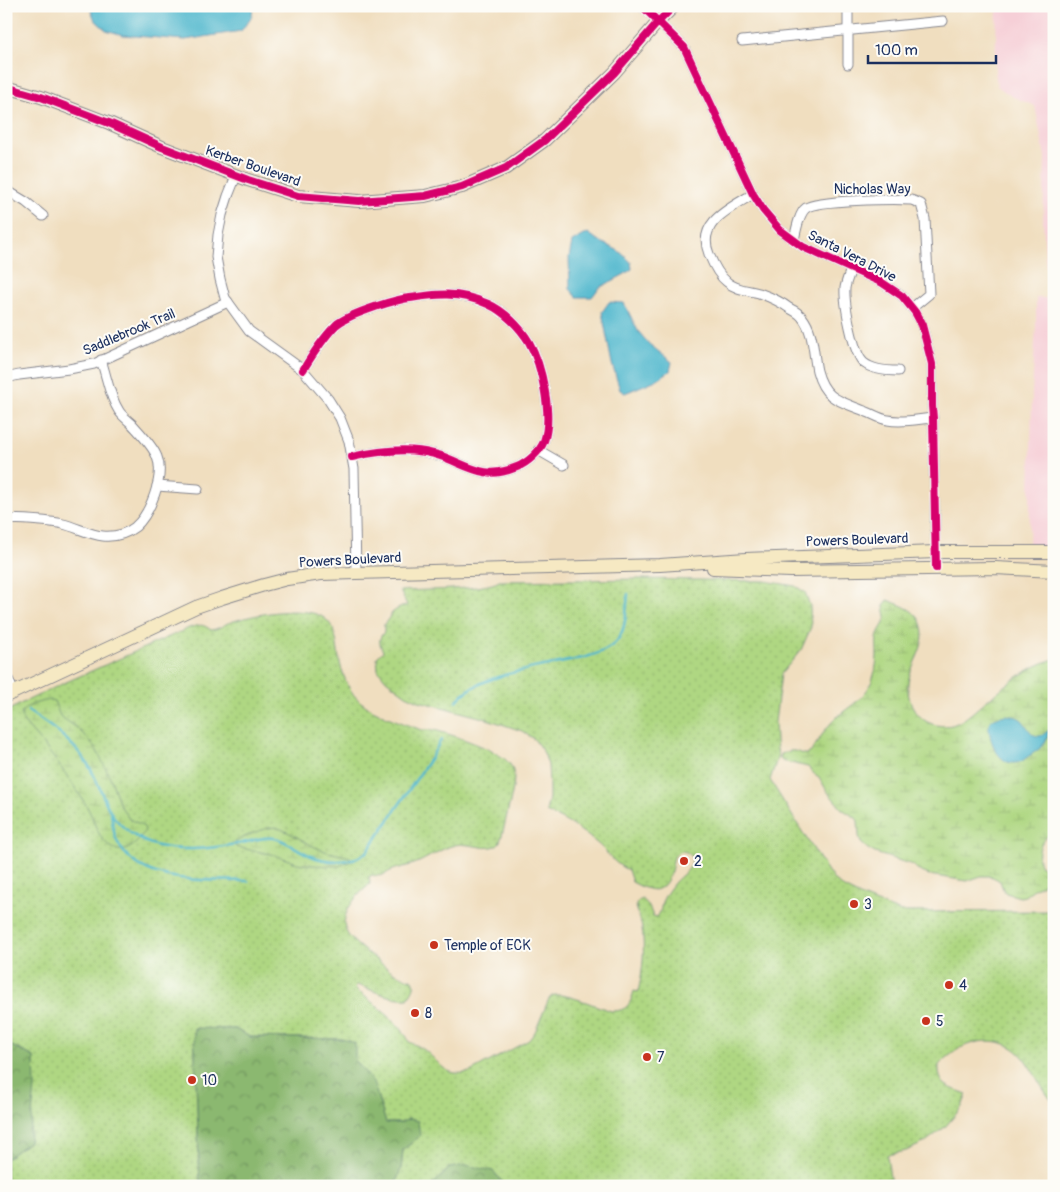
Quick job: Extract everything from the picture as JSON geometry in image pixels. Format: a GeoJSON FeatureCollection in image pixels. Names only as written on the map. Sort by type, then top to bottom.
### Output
{"type":"FeatureCollection","features":[{"type":"Feature","properties":{"kind":"main road","name":"Kerber Boulevard"},"geometry":{"type":"LineString","coordinates":[[6,87],[41,96],[236,176],[298,196],[359,201],[425,196],[462,187],[506,168],[545,140],[614,73],[674,6]]}},
{"type":"Feature","properties":{"kind":"main road","name":"Powers Boulevard"},"geometry":{"type":"LineString","coordinates":[[10,694],[196,607],[243,590],[287,579],[321,574],[660,565],[746,559],[936,552],[1054,552]]}},
{"type":"Feature","properties":{"kind":"main road","name":"Powers Boulevard"},"geometry":{"type":"LineString","coordinates":[[660,565],[791,571],[936,568],[1054,571]]}},
{"type":"Feature","properties":{"kind":"street","name":"Santa Vera Drive"},"geometry":{"type":"LineString","coordinates":[[642,6],[684,47],[753,194],[763,210],[780,230],[803,247],[881,282],[902,296],[922,325],[932,364],[936,568]]}},
{"type":"Feature","properties":{"kind":"street"},"geometry":{"type":"LineString","coordinates":[[848,6],[848,64]]}},
{"type":"Feature","properties":{"kind":"street"},"geometry":{"type":"LineString","coordinates":[[742,40],[943,20]]}},
{"type":"Feature","properties":{"kind":"street"},"geometry":{"type":"LineString","coordinates":[[236,176],[222,215],[216,257],[225,298],[249,331],[303,370],[328,399],[340,418],[348,440],[354,469],[356,573]]}},
{"type":"Feature","properties":{"kind":"street"},"geometry":{"type":"LineString","coordinates":[[6,190],[26,202],[43,216]]}},
{"type":"Feature","properties":{"kind":"street"},"geometry":{"type":"LineString","coordinates":[[753,194],[717,218],[710,226],[705,238],[712,262],[720,276],[728,284],[777,300],[801,315],[808,328],[817,371],[828,394],[845,404],[888,420],[933,418]]}},
{"type":"Feature","properties":{"kind":"street","name":"Nicholas Way"},"geometry":{"type":"LineString","coordinates":[[794,240],[801,214],[806,208],[817,203],[913,200],[921,204],[925,219],[929,294],[912,308]]}},
{"type":"Feature","properties":{"kind":"street"},"geometry":{"type":"LineString","coordinates":[[851,269],[845,288],[846,309],[856,349],[863,363],[875,368],[898,371]]}},
{"type":"Feature","properties":{"kind":"street"},"geometry":{"type":"LineString","coordinates":[[303,370],[316,348],[338,324],[358,313],[394,301],[434,294],[462,295],[489,304],[511,319],[528,342],[544,384],[547,413],[546,431],[544,443],[535,454],[520,465],[504,472],[490,473],[477,471],[435,454],[414,451],[379,451],[352,457]]}},
{"type":"Feature","properties":{"kind":"street","name":"Saddlebrook Trail"},"geometry":{"type":"LineString","coordinates":[[6,378],[69,370],[94,364],[228,302]]}},
{"type":"Feature","properties":{"kind":"street"},"geometry":{"type":"LineString","coordinates":[[6,519],[63,524],[102,536],[121,535],[136,526],[145,514],[154,496],[159,478],[158,458],[132,424],[119,412],[111,395],[101,360]]}},
{"type":"Feature","properties":{"kind":"street"},"geometry":{"type":"LineString","coordinates":[[538,450],[564,465]]}},
{"type":"Feature","properties":{"kind":"street"},"geometry":{"type":"LineString","coordinates":[[157,486],[198,489]]}},
{"type":"Feature","properties":{"kind":"street"},"geometry":{"type":"LineString","coordinates":[[6,674],[10,694]]}},
{"type":"Feature","properties":{"kind":"shaded area"},"geometry":{"type":"Polygon","coordinates":[[[997,6],[1054,6],[1054,555],[1029,551],[1036,298],[1048,298],[1043,223],[1045,157],[1035,106],[1011,96],[997,86],[995,70],[997,6]]]}},
{"type":"Feature","properties":{"kind":"green space"},"geometry":{"type":"Polygon","coordinates":[[[640,579],[765,581],[795,586],[805,592],[810,606],[811,627],[801,650],[781,674],[775,722],[778,756],[770,780],[833,879],[844,888],[864,898],[901,912],[1054,911],[1054,1103],[1021,1054],[1000,1042],[984,1041],[963,1047],[939,1065],[940,1078],[943,1082],[950,1088],[967,1094],[962,1107],[945,1127],[924,1143],[906,1151],[887,1155],[891,1186],[506,1186],[493,1171],[449,1168],[431,1186],[395,1186],[401,1168],[403,1150],[420,1136],[409,1119],[400,1123],[386,1123],[373,1082],[355,1060],[342,1039],[250,1037],[235,1029],[194,1029],[200,1186],[6,1186],[6,1159],[29,1141],[34,1057],[6,1043],[6,712],[64,683],[195,626],[200,625],[211,630],[249,617],[288,611],[312,613],[327,620],[335,636],[345,679],[357,699],[396,721],[422,730],[442,732],[488,749],[506,760],[513,770],[514,784],[510,803],[502,835],[497,845],[483,847],[465,844],[455,845],[414,864],[382,875],[372,875],[369,877],[370,884],[350,906],[345,919],[347,933],[355,943],[392,971],[414,982],[413,989],[408,998],[389,996],[357,985],[355,989],[393,1021],[406,1035],[409,1042],[423,1049],[443,1068],[454,1073],[470,1072],[529,1040],[535,1032],[552,996],[562,995],[611,1011],[621,1010],[627,1006],[634,991],[638,992],[643,960],[642,928],[636,904],[642,899],[653,916],[657,917],[666,894],[675,882],[690,868],[692,859],[690,854],[685,852],[677,853],[673,859],[668,879],[664,885],[656,890],[645,888],[632,882],[628,870],[615,862],[603,848],[574,826],[546,812],[549,798],[548,765],[544,753],[534,739],[522,731],[487,719],[419,701],[406,695],[386,680],[378,670],[377,657],[383,651],[380,641],[384,632],[384,624],[392,613],[407,605],[400,591],[468,588],[499,581],[640,579]]]}},
{"type":"Feature","properties":{"kind":"green space"},"geometry":{"type":"Polygon","coordinates":[[[888,600],[912,612],[921,623],[922,645],[909,678],[908,687],[914,709],[923,719],[933,724],[948,726],[961,721],[1018,677],[1036,666],[1054,659],[1054,831],[1042,842],[1038,857],[1041,867],[1053,874],[1051,880],[1035,888],[1025,896],[1020,897],[1006,893],[1000,881],[993,877],[981,876],[967,881],[929,875],[919,871],[913,865],[875,853],[861,843],[856,818],[842,809],[827,791],[819,777],[808,767],[780,759],[781,754],[789,751],[804,754],[811,752],[831,723],[867,690],[875,672],[877,638],[886,619],[884,606],[888,600]]]}},
{"type":"Feature","properties":{"kind":"green space"},"geometry":{"type":"Polygon","coordinates":[[[54,701],[60,716],[77,728],[89,740],[97,751],[110,777],[120,805],[129,819],[142,825],[145,829],[138,841],[131,847],[124,850],[116,850],[104,841],[89,810],[72,783],[24,723],[21,715],[25,709],[34,704],[54,701]]]}},
{"type":"Feature","properties":{"kind":"green space"},"geometry":{"type":"Polygon","coordinates":[[[275,827],[316,847],[350,857],[351,860],[339,866],[309,865],[275,855],[236,847],[235,842],[240,839],[275,827]]]}},
{"type":"Feature","properties":{"kind":"green space"},"geometry":{"type":"Polygon","coordinates":[[[194,1028],[235,1029],[250,1037],[342,1039],[355,1043],[355,1060],[373,1082],[386,1123],[400,1123],[409,1119],[418,1121],[420,1136],[403,1150],[401,1168],[395,1186],[200,1186],[194,1028]]]}},
{"type":"Feature","properties":{"kind":"green space"},"geometry":{"type":"Polygon","coordinates":[[[6,1043],[34,1057],[35,1088],[29,1142],[6,1159],[6,1043]]]}},
{"type":"Feature","properties":{"kind":"green space"},"geometry":{"type":"Polygon","coordinates":[[[466,1165],[493,1171],[506,1186],[431,1186],[449,1168],[466,1165]]]}},
{"type":"Feature","properties":{"kind":"water"},"geometry":{"type":"Polygon","coordinates":[[[89,6],[253,6],[252,16],[241,31],[185,40],[123,35],[106,30],[95,20],[89,6]]]}},
{"type":"Feature","properties":{"kind":"water"},"geometry":{"type":"Polygon","coordinates":[[[588,233],[619,251],[631,262],[632,269],[599,288],[592,297],[577,297],[570,289],[569,258],[572,242],[588,233]]]}},
{"type":"Feature","properties":{"kind":"water"},"geometry":{"type":"Polygon","coordinates":[[[609,302],[624,303],[638,331],[649,344],[672,362],[670,371],[656,380],[625,393],[620,390],[612,364],[602,312],[609,302]]]}},
{"type":"Feature","properties":{"kind":"water"},"geometry":{"type":"Polygon","coordinates":[[[1006,715],[1020,719],[1031,733],[1036,736],[1042,735],[1049,730],[1046,741],[1041,747],[1022,761],[1016,763],[1011,763],[1002,758],[995,749],[991,739],[990,721],[1006,715]]]}},
{"type":"Feature","properties":{"kind":"waterway"},"geometry":{"type":"LineString","coordinates":[[456,702],[466,692],[497,677],[571,661],[598,653],[610,647],[620,637],[625,619],[628,594]]}},
{"type":"Feature","properties":{"kind":"waterway"},"geometry":{"type":"LineString","coordinates":[[28,711],[75,747],[91,769],[114,817],[124,828],[144,841],[168,848],[198,849],[273,838],[316,858],[331,861],[354,859],[367,852],[441,740]]}},
{"type":"Feature","properties":{"kind":"waterway"},"geometry":{"type":"LineString","coordinates":[[111,814],[117,841],[127,856],[141,866],[175,878],[248,881]]}},
{"type":"Feature","properties":{"kind":"cycle path"},"geometry":{"type":"LineString","coordinates":[[642,6],[684,47],[753,194],[763,210],[780,230],[803,247],[881,282],[902,296],[915,312],[922,325],[932,364],[936,568]]}},
{"type":"Feature","properties":{"kind":"cycle path"},"geometry":{"type":"LineString","coordinates":[[6,87],[41,97],[109,123],[162,147],[248,180],[298,196],[359,201],[425,196],[462,187],[506,168],[545,140],[614,73],[674,6]]}},
{"type":"Feature","properties":{"kind":"cycle path"},"geometry":{"type":"LineString","coordinates":[[303,370],[327,335],[341,321],[388,303],[425,296],[456,295],[488,304],[511,320],[529,342],[542,377],[547,405],[547,418],[544,441],[533,457],[525,463],[507,471],[490,473],[474,470],[438,455],[424,452],[403,450],[352,457]]}},
{"type":"Feature","properties":{"kind":"place","name":"2"},"geometry":{"type":"Point","coordinates":[684,861]}},
{"type":"Feature","properties":{"kind":"place","name":"3"},"geometry":{"type":"Point","coordinates":[854,904]}},
{"type":"Feature","properties":{"kind":"place","name":"Temple of ECK"},"geometry":{"type":"Point","coordinates":[434,945]}},
{"type":"Feature","properties":{"kind":"place","name":"4"},"geometry":{"type":"Point","coordinates":[949,985]}},
{"type":"Feature","properties":{"kind":"place","name":"8"},"geometry":{"type":"Point","coordinates":[415,1013]}},
{"type":"Feature","properties":{"kind":"place","name":"5"},"geometry":{"type":"Point","coordinates":[926,1021]}},
{"type":"Feature","properties":{"kind":"place","name":"7"},"geometry":{"type":"Point","coordinates":[647,1057]}},
{"type":"Feature","properties":{"kind":"place","name":"10"},"geometry":{"type":"Point","coordinates":[192,1080]}}]}
